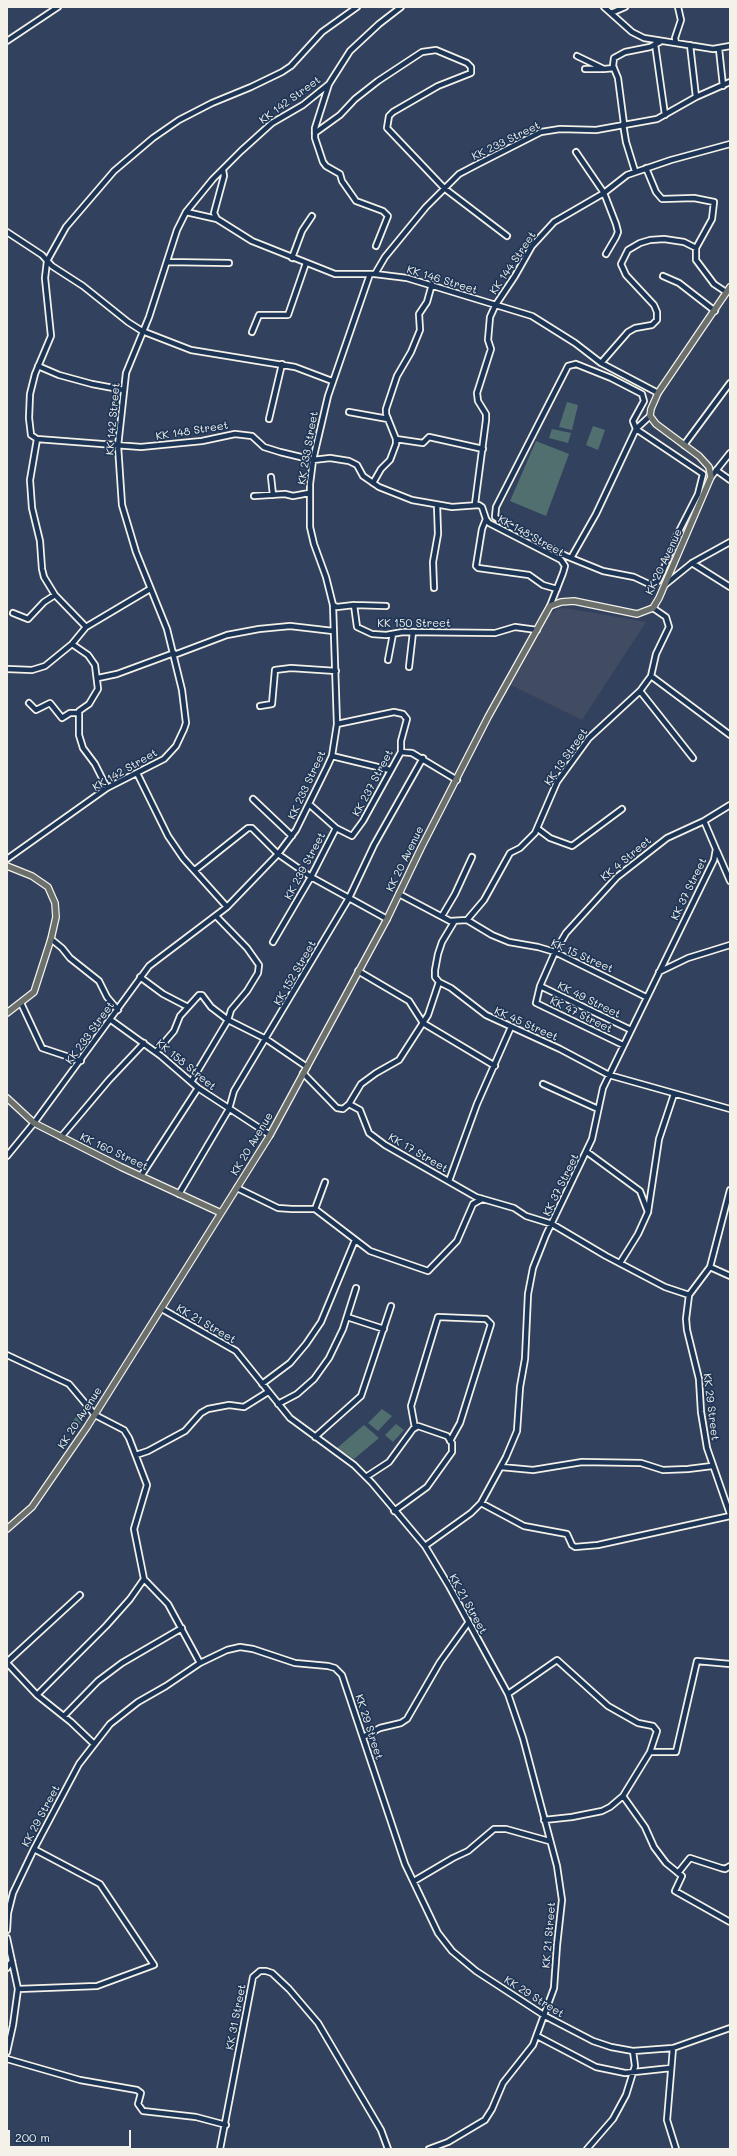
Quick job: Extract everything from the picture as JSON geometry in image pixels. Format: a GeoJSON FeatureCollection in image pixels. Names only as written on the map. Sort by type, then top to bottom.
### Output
{"type":"FeatureCollection","features":[{"type":"Feature","properties":{"kind":"main road"},"geometry":{"type":"LineString","coordinates":[[711,477],[710,470],[706,463],[656,424],[650,416],[651,409],[658,393],[728,290]]}},
{"type":"Feature","properties":{"kind":"main road","name":"KK 20 Avenue"},"geometry":{"type":"LineString","coordinates":[[7,1527],[32,1507],[94,1415],[270,1135],[387,919],[421,848],[492,710],[550,606],[561,602],[574,601],[637,614],[653,608],[666,584],[711,477]]}},
{"type":"Feature","properties":{"kind":"main road"},"geometry":{"type":"LineString","coordinates":[[7,866],[41,881],[51,892],[55,903],[56,917],[52,939],[37,987],[34,992],[7,1013]]}},
{"type":"Feature","properties":{"kind":"main road","name":"KK 160 Street"},"geometry":{"type":"LineString","coordinates":[[7,1098],[34,1124],[179,1194],[221,1212]]}},
{"type":"Feature","properties":{"kind":"street"},"geometry":{"type":"LineString","coordinates":[[7,41],[58,7]]}},
{"type":"Feature","properties":{"kind":"street"},"geometry":{"type":"LineString","coordinates":[[86,627],[55,595],[44,577],[40,541],[32,508],[30,480],[37,439],[31,435],[29,418],[30,394],[38,366],[51,336],[45,278],[47,262],[66,227],[114,171],[133,153],[179,120],[222,98],[252,87],[282,72],[291,66],[322,32],[357,7]]}},
{"type":"Feature","properties":{"kind":"street","name":"KK 142 Street"},"geometry":{"type":"LineString","coordinates":[[7,859],[107,788],[164,758],[171,752],[184,730],[185,711],[182,690],[165,619],[150,589],[136,552],[122,505],[118,446],[128,366],[149,317],[177,230],[186,212],[213,179],[272,123],[303,105],[328,84],[350,51],[379,24],[401,7]]}},
{"type":"Feature","properties":{"kind":"street"},"geometry":{"type":"LineString","coordinates":[[604,7],[638,36],[650,40],[719,49],[730,46]]}},
{"type":"Feature","properties":{"kind":"street"},"geometry":{"type":"LineString","coordinates":[[611,12],[625,7]]}},
{"type":"Feature","properties":{"kind":"street"},"geometry":{"type":"LineString","coordinates":[[676,43],[675,38],[681,20],[678,7]]}},
{"type":"Feature","properties":{"kind":"street"},"geometry":{"type":"LineString","coordinates":[[634,171],[626,142],[618,78],[614,68],[614,58],[618,55],[662,41]]}},
{"type":"Feature","properties":{"kind":"street"},"geometry":{"type":"LineString","coordinates":[[655,44],[665,115]]}},
{"type":"Feature","properties":{"kind":"street"},"geometry":{"type":"LineString","coordinates":[[690,46],[696,97]]}},
{"type":"Feature","properties":{"kind":"street"},"geometry":{"type":"LineString","coordinates":[[719,49],[722,86]]}},
{"type":"Feature","properties":{"kind":"street"},"geometry":{"type":"LineString","coordinates":[[315,133],[333,121],[354,99],[405,62],[428,50],[436,50],[448,54],[470,66],[471,73],[438,86],[393,112],[389,116],[387,128],[444,188],[507,236]]}},
{"type":"Feature","properties":{"kind":"street"},"geometry":{"type":"LineString","coordinates":[[577,56],[604,69]]}},
{"type":"Feature","properties":{"kind":"street"},"geometry":{"type":"LineString","coordinates":[[585,69],[614,68]]}},
{"type":"Feature","properties":{"kind":"street","name":"KK 233 Street"},"geometry":{"type":"LineString","coordinates":[[7,1156],[34,1124],[81,1061],[140,977],[163,954],[216,916],[278,854],[292,836],[332,756],[337,724],[333,605],[326,577],[314,544],[310,527],[310,493],[313,460],[332,381],[372,274],[419,214],[459,174],[541,132],[560,129],[596,130],[624,124],[646,122],[665,115],[696,97],[730,82]]}},
{"type":"Feature","properties":{"kind":"street"},"geometry":{"type":"LineString","coordinates":[[328,84],[315,133],[323,162],[326,166],[340,174],[342,181],[356,201],[382,211],[388,216],[376,246]]}},
{"type":"Feature","properties":{"kind":"street","name":"KK 144 Street"},"geometry":{"type":"LineString","coordinates":[[475,504],[486,414],[478,401],[477,393],[491,349],[488,340],[489,325],[495,306],[530,250],[543,234],[561,217],[604,193],[620,178],[634,171],[730,144]]}},
{"type":"Feature","properties":{"kind":"street"},"geometry":{"type":"LineString","coordinates":[[576,152],[604,193],[618,232],[606,254]]}},
{"type":"Feature","properties":{"kind":"street"},"geometry":{"type":"LineString","coordinates":[[646,168],[656,192],[662,199],[694,198],[714,202],[712,219],[696,248],[696,260],[714,284],[728,290]]}},
{"type":"Feature","properties":{"kind":"street"},"geometry":{"type":"LineString","coordinates":[[216,219],[214,213],[224,176],[223,170]]}},
{"type":"Feature","properties":{"kind":"street","name":"KK 146 Street"},"geometry":{"type":"LineString","coordinates":[[186,212],[216,219],[252,241],[335,274],[398,276],[432,284],[495,306],[532,316],[575,343],[601,363],[658,393]]}},
{"type":"Feature","properties":{"kind":"street"},"geometry":{"type":"LineString","coordinates":[[292,258],[302,231],[312,216]]}},
{"type":"Feature","properties":{"kind":"street"},"geometry":{"type":"LineString","coordinates":[[7,232],[42,255],[47,262],[142,331],[191,350],[282,364],[308,371],[332,381]]}},
{"type":"Feature","properties":{"kind":"street"},"geometry":{"type":"LineString","coordinates":[[601,363],[617,343],[631,330],[642,326],[647,327],[657,320],[657,312],[654,305],[622,268],[622,259],[628,250],[640,243],[658,239],[684,242],[696,248]]}},
{"type":"Feature","properties":{"kind":"street"},"geometry":{"type":"LineString","coordinates":[[167,262],[229,264]]}},
{"type":"Feature","properties":{"kind":"street"},"geometry":{"type":"LineString","coordinates":[[252,332],[259,315],[288,315],[306,262]]}},
{"type":"Feature","properties":{"kind":"street"},"geometry":{"type":"LineString","coordinates":[[663,276],[679,283],[715,311]]}},
{"type":"Feature","properties":{"kind":"street"},"geometry":{"type":"LineString","coordinates":[[373,483],[381,469],[390,460],[396,439],[386,414],[388,402],[397,376],[411,352],[420,330],[419,314],[427,302],[432,284]]}},
{"type":"Feature","properties":{"kind":"street"},"geometry":{"type":"LineString","coordinates":[[269,419],[282,364]]}},
{"type":"Feature","properties":{"kind":"street"},"geometry":{"type":"LineString","coordinates":[[576,364],[642,394],[644,401],[633,421],[636,429],[703,474],[698,494],[676,538],[658,581],[648,585],[636,578],[603,571],[572,558],[497,520],[494,514],[568,366],[576,364]]}},
{"type":"Feature","properties":{"kind":"street"},"geometry":{"type":"LineString","coordinates":[[38,366],[59,375],[92,384],[124,390]]}},
{"type":"Feature","properties":{"kind":"street"},"geometry":{"type":"LineString","coordinates":[[684,445],[730,382]]}},
{"type":"Feature","properties":{"kind":"street"},"geometry":{"type":"LineString","coordinates":[[349,412],[388,419]]}},
{"type":"Feature","properties":{"kind":"street"},"geometry":{"type":"LineString","coordinates":[[572,558],[596,514],[636,429],[650,416]]}},
{"type":"Feature","properties":{"kind":"street","name":"KK 148 Street"},"geometry":{"type":"LineString","coordinates":[[37,439],[118,446],[153,446],[202,441],[235,434],[252,436],[260,444],[271,450],[313,460],[330,458],[353,463],[363,476],[373,483],[383,489],[412,500],[452,507],[475,504],[482,507],[486,519],[561,560],[565,566],[550,606]]}},
{"type":"Feature","properties":{"kind":"street"},"geometry":{"type":"LineString","coordinates":[[396,439],[423,443],[429,437],[483,448]]}},
{"type":"Feature","properties":{"kind":"street"},"geometry":{"type":"LineString","coordinates":[[711,477],[730,453]]}},
{"type":"Feature","properties":{"kind":"street"},"geometry":{"type":"LineString","coordinates":[[716,470],[730,480]]}},
{"type":"Feature","properties":{"kind":"street"},"geometry":{"type":"LineString","coordinates":[[271,477],[273,495]]}},
{"type":"Feature","properties":{"kind":"street"},"geometry":{"type":"LineString","coordinates":[[254,496],[293,496],[310,493]]}},
{"type":"Feature","properties":{"kind":"street"},"geometry":{"type":"LineString","coordinates":[[434,588],[434,562],[438,534],[437,505]]}},
{"type":"Feature","properties":{"kind":"street"},"geometry":{"type":"LineString","coordinates":[[486,519],[482,529],[476,566],[478,568],[529,575],[544,585],[557,589]]}},
{"type":"Feature","properties":{"kind":"street"},"geometry":{"type":"LineString","coordinates":[[666,584],[692,563],[730,542]]}},
{"type":"Feature","properties":{"kind":"street"},"geometry":{"type":"LineString","coordinates":[[692,563],[730,587]]}},
{"type":"Feature","properties":{"kind":"street"},"geometry":{"type":"LineString","coordinates":[[7,669],[39,669],[58,658],[86,627],[150,589]]}},
{"type":"Feature","properties":{"kind":"street"},"geometry":{"type":"LineString","coordinates":[[13,613],[28,620],[44,602],[55,595]]}},
{"type":"Feature","properties":{"kind":"street"},"geometry":{"type":"LineString","coordinates":[[333,605],[337,607],[354,605],[386,606]]}},
{"type":"Feature","properties":{"kind":"street","name":"KK 150 Street"},"geometry":{"type":"LineString","coordinates":[[354,605],[357,627],[372,634],[413,632],[495,633],[514,626],[537,630]]}},
{"type":"Feature","properties":{"kind":"street","name":"KK 13 Street"},"geometry":{"type":"LineString","coordinates":[[467,920],[484,900],[510,853],[531,839],[538,828],[557,782],[589,738],[640,691],[651,676],[656,654],[669,627],[666,617],[653,608]]}},
{"type":"Feature","properties":{"kind":"street"},"geometry":{"type":"LineString","coordinates":[[98,678],[117,674],[227,635],[259,629],[290,626],[333,631]]}},
{"type":"Feature","properties":{"kind":"street"},"geometry":{"type":"LineString","coordinates":[[409,667],[413,632]]}},
{"type":"Feature","properties":{"kind":"street"},"geometry":{"type":"LineString","coordinates":[[388,660],[393,634]]}},
{"type":"Feature","properties":{"kind":"street"},"geometry":{"type":"LineString","coordinates":[[72,644],[88,655],[94,662],[98,678],[97,692],[89,704],[79,711],[79,735],[83,748],[95,764],[107,788]]}},
{"type":"Feature","properties":{"kind":"street"},"geometry":{"type":"LineString","coordinates":[[260,706],[272,704],[275,670],[291,668],[336,671]]}},
{"type":"Feature","properties":{"kind":"street"},"geometry":{"type":"LineString","coordinates":[[651,676],[730,735]]}},
{"type":"Feature","properties":{"kind":"street"},"geometry":{"type":"LineString","coordinates":[[640,691],[693,758]]}},
{"type":"Feature","properties":{"kind":"street"},"geometry":{"type":"LineString","coordinates":[[29,703],[36,710],[50,703],[62,718],[70,714],[78,714]]}},
{"type":"Feature","properties":{"kind":"street","name":"KK 237 Street"},"geometry":{"type":"LineString","coordinates":[[336,828],[349,836],[353,836],[401,752],[401,741],[407,719],[403,714],[394,712],[337,724]]}},
{"type":"Feature","properties":{"kind":"street"},"geometry":{"type":"LineString","coordinates":[[401,752],[412,752],[457,780]]}},
{"type":"Feature","properties":{"kind":"street"},"geometry":{"type":"LineString","coordinates":[[332,756],[390,770]]}},
{"type":"Feature","properties":{"kind":"street","name":"KK 152 Street"},"geometry":{"type":"LineString","coordinates":[[179,1194],[229,1109],[234,1091],[349,898],[374,845],[423,758]]}},
{"type":"Feature","properties":{"kind":"street"},"geometry":{"type":"LineString","coordinates":[[137,773],[168,836],[183,858],[196,870],[227,906]]}},
{"type":"Feature","properties":{"kind":"street"},"geometry":{"type":"LineString","coordinates":[[253,799],[292,836]]}},
{"type":"Feature","properties":{"kind":"street","name":"KK 239 Street"},"geometry":{"type":"LineString","coordinates":[[273,942],[311,877],[336,828],[309,804]]}},
{"type":"Feature","properties":{"kind":"street","name":"KK 4 Street"},"geometry":{"type":"LineString","coordinates":[[555,952],[566,933],[617,877],[667,838],[704,821],[730,805]]}},
{"type":"Feature","properties":{"kind":"street"},"geometry":{"type":"LineString","coordinates":[[538,828],[550,838],[572,846],[622,808]]}},
{"type":"Feature","properties":{"kind":"street","name":"KK 37 Street"},"geometry":{"type":"LineString","coordinates":[[425,1546],[471,1513],[481,1503],[501,1467],[518,1427],[520,1387],[526,1359],[530,1280],[552,1224],[587,1152],[596,1126],[603,1088],[714,860],[716,849],[704,821]]}},
{"type":"Feature","properties":{"kind":"street"},"geometry":{"type":"LineString","coordinates":[[196,870],[250,828],[254,829],[278,854],[311,877],[387,919]]}},
{"type":"Feature","properties":{"kind":"street"},"geometry":{"type":"LineString","coordinates":[[716,849],[730,882]]}},
{"type":"Feature","properties":{"kind":"street"},"geometry":{"type":"LineString","coordinates":[[442,916],[455,894],[472,857]]}},
{"type":"Feature","properties":{"kind":"street"},"geometry":{"type":"LineString","coordinates":[[399,894],[454,922],[467,920]]}},
{"type":"Feature","properties":{"kind":"street"},"geometry":{"type":"LineString","coordinates":[[191,1082],[228,1020],[231,1010],[247,991],[260,968],[247,948],[216,916]]}},
{"type":"Feature","properties":{"kind":"street","name":"KK 15 Street"},"geometry":{"type":"LineString","coordinates":[[467,920],[482,930],[509,942],[538,947],[555,952],[646,997]]}},
{"type":"Feature","properties":{"kind":"street"},"geometry":{"type":"LineString","coordinates":[[304,1073],[337,1108],[343,1109],[349,1104],[361,1084],[376,1073],[399,1060],[430,1010],[439,982],[435,977],[435,965],[442,942],[454,922]]}},
{"type":"Feature","properties":{"kind":"street"},"geometry":{"type":"LineString","coordinates":[[52,939],[70,958],[99,981],[107,997],[118,1010]]}},
{"type":"Feature","properties":{"kind":"street"},"geometry":{"type":"LineString","coordinates":[[659,972],[688,958],[730,944]]}},
{"type":"Feature","properties":{"kind":"street","name":"KK 47 Street"},"geometry":{"type":"LineString","coordinates":[[555,952],[540,986],[536,1000],[538,1004],[623,1045]]}},
{"type":"Feature","properties":{"kind":"street"},"geometry":{"type":"LineString","coordinates":[[358,971],[409,1001],[423,1023],[495,1066]]}},
{"type":"Feature","properties":{"kind":"street"},"geometry":{"type":"LineString","coordinates":[[140,977],[163,994],[188,1007]]}},
{"type":"Feature","properties":{"kind":"street","name":"KK 45 Street"},"geometry":{"type":"LineString","coordinates":[[439,982],[451,988],[481,1012],[610,1074],[674,1094],[730,1109]]}},
{"type":"Feature","properties":{"kind":"street","name":"KK 49 Street"},"geometry":{"type":"LineString","coordinates":[[540,986],[631,1030]]}},
{"type":"Feature","properties":{"kind":"street"},"geometry":{"type":"LineString","coordinates":[[156,1052],[174,1030],[180,1016],[201,994],[211,1006],[228,1020],[266,1039],[307,1067]]}},
{"type":"Feature","properties":{"kind":"street"},"geometry":{"type":"LineString","coordinates":[[21,1003],[42,1048],[81,1061]]}},
{"type":"Feature","properties":{"kind":"street","name":"KK 158 Street"},"geometry":{"type":"LineString","coordinates":[[111,1020],[156,1052],[198,1088],[270,1135]]}},
{"type":"Feature","properties":{"kind":"street"},"geometry":{"type":"LineString","coordinates":[[449,1181],[479,1099],[495,1066],[511,1027]]}},
{"type":"Feature","properties":{"kind":"street"},"geometry":{"type":"LineString","coordinates":[[61,1137],[109,1080],[144,1043]]}},
{"type":"Feature","properties":{"kind":"street"},"geometry":{"type":"LineString","coordinates":[[543,1084],[598,1109]]}},
{"type":"Feature","properties":{"kind":"street"},"geometry":{"type":"LineString","coordinates":[[141,1176],[198,1088]]}},
{"type":"Feature","properties":{"kind":"street"},"geometry":{"type":"LineString","coordinates":[[620,1264],[638,1234],[648,1212],[659,1138],[674,1094]]}},
{"type":"Feature","properties":{"kind":"street","name":"KK 17 Street"},"geometry":{"type":"LineString","coordinates":[[349,1104],[362,1112],[363,1122],[369,1134],[374,1139],[482,1199],[514,1208],[526,1216],[552,1224],[620,1264],[668,1289],[689,1295]]}},
{"type":"Feature","properties":{"kind":"street"},"geometry":{"type":"LineString","coordinates":[[587,1152],[640,1191],[648,1212]]}},
{"type":"Feature","properties":{"kind":"street"},"geometry":{"type":"LineString","coordinates":[[315,1208],[325,1182]]}},
{"type":"Feature","properties":{"kind":"street"},"geometry":{"type":"LineString","coordinates":[[237,1188],[278,1208],[292,1210],[315,1208],[370,1252],[429,1272],[457,1241],[473,1204],[482,1199]]}},
{"type":"Feature","properties":{"kind":"street"},"geometry":{"type":"LineString","coordinates":[[689,1295],[710,1267],[730,1190]]}},
{"type":"Feature","properties":{"kind":"street"},"geometry":{"type":"LineString","coordinates":[[262,1384],[294,1358],[321,1322],[355,1240]]}},
{"type":"Feature","properties":{"kind":"street"},"geometry":{"type":"LineString","coordinates":[[710,1267],[730,1276]]}},
{"type":"Feature","properties":{"kind":"street"},"geometry":{"type":"LineString","coordinates":[[278,1404],[297,1394],[314,1379],[329,1358],[347,1317],[356,1288]]}},
{"type":"Feature","properties":{"kind":"street","name":"KK 29 Street"},"geometry":{"type":"LineString","coordinates":[[689,1295],[687,1330],[699,1374],[701,1412],[712,1466],[730,1515]]}},
{"type":"Feature","properties":{"kind":"street"},"geometry":{"type":"LineString","coordinates":[[315,1438],[361,1396],[391,1306]]}},
{"type":"Feature","properties":{"kind":"street","name":"KK 21 Street"},"geometry":{"type":"LineString","coordinates":[[162,1308],[236,1352],[290,1418],[315,1438],[354,1465],[425,1546],[449,1586],[508,1694],[523,1738],[557,1866],[562,1900],[556,1945],[554,1988],[537,2036],[525,2058],[503,2083],[492,2109],[485,2120],[448,2142],[429,2149]]}},
{"type":"Feature","properties":{"kind":"street"},"geometry":{"type":"LineString","coordinates":[[347,1317],[384,1329]]}},
{"type":"Feature","properties":{"kind":"street"},"geometry":{"type":"LineString","coordinates":[[415,1428],[411,1406],[438,1318],[486,1319],[492,1324],[460,1423],[450,1441]]}},
{"type":"Feature","properties":{"kind":"street"},"geometry":{"type":"LineString","coordinates":[[7,1355],[69,1384],[94,1415],[124,1430],[136,1455],[146,1485],[134,1529],[144,1579],[168,1604],[200,1663]]}},
{"type":"Feature","properties":{"kind":"street"},"geometry":{"type":"LineString","coordinates":[[136,1455],[185,1431],[201,1413],[208,1409],[228,1405],[244,1407],[268,1392]]}},
{"type":"Feature","properties":{"kind":"street"},"geometry":{"type":"LineString","coordinates":[[366,1477],[389,1462],[418,1426],[447,1436],[452,1444],[452,1452],[427,1487],[394,1511]]}},
{"type":"Feature","properties":{"kind":"street"},"geometry":{"type":"LineString","coordinates":[[501,1467],[533,1470],[582,1462],[641,1463],[664,1470],[694,1469],[712,1466]]}},
{"type":"Feature","properties":{"kind":"street"},"geometry":{"type":"LineString","coordinates":[[481,1503],[498,1514],[524,1526],[567,1534],[575,1547],[598,1544],[730,1515]]}},
{"type":"Feature","properties":{"kind":"street"},"geometry":{"type":"LineString","coordinates":[[37,1695],[111,1620],[130,1599],[144,1579]]}},
{"type":"Feature","properties":{"kind":"street"},"geometry":{"type":"LineString","coordinates":[[80,1595],[7,1662],[37,1695],[64,1716],[94,1744]]}},
{"type":"Feature","properties":{"kind":"street"},"geometry":{"type":"LineString","coordinates":[[363,1737],[380,1728],[401,1723],[407,1719],[440,1662],[468,1623]]}},
{"type":"Feature","properties":{"kind":"street"},"geometry":{"type":"LineString","coordinates":[[64,1716],[98,1681],[122,1663],[182,1628]]}},
{"type":"Feature","properties":{"kind":"street","name":"KK 29 Street"},"geometry":{"type":"LineString","coordinates":[[7,1930],[8,1913],[14,1894],[34,1849],[79,1764],[110,1724],[138,1702],[166,1686],[200,1663],[227,1650],[240,1647],[253,1649],[295,1663],[328,1666],[335,1668],[342,1675],[392,1829],[405,1864],[438,1933],[452,1951],[476,1971],[545,2016],[593,2041],[611,2047],[633,2051],[673,2048],[730,2028]]}},
{"type":"Feature","properties":{"kind":"street"},"geometry":{"type":"LineString","coordinates":[[508,1694],[557,1660],[608,1706],[638,1723],[655,1728],[656,1731],[650,1752],[623,1796],[610,1807],[602,1811],[544,1820]]}},
{"type":"Feature","properties":{"kind":"street"},"geometry":{"type":"LineString","coordinates":[[650,1752],[676,1752],[697,1661],[730,1664]]}},
{"type":"Feature","properties":{"kind":"street"},"geometry":{"type":"LineString","coordinates":[[623,1796],[645,1827],[654,1848],[666,1863],[682,1876],[674,1888],[675,1891],[730,1922]]}},
{"type":"Feature","properties":{"kind":"street"},"geometry":{"type":"LineString","coordinates":[[414,1881],[468,1851],[494,1829],[506,1830],[550,1842]]}},
{"type":"Feature","properties":{"kind":"street"},"geometry":{"type":"LineString","coordinates":[[18,1989],[97,1986],[154,1965],[100,1884],[34,1849]]}},
{"type":"Feature","properties":{"kind":"street"},"geometry":{"type":"LineString","coordinates":[[678,1873],[687,1859],[690,1858],[725,1869],[730,1866]]}},
{"type":"Feature","properties":{"kind":"street"},"geometry":{"type":"LineString","coordinates":[[7,1938],[18,1989],[7,2052]]}},
{"type":"Feature","properties":{"kind":"street"},"geometry":{"type":"LineString","coordinates":[[7,1968],[12,1961]]}},
{"type":"Feature","properties":{"kind":"street","name":"KK 31 Street"},"geometry":{"type":"LineString","coordinates":[[220,2149],[226,2125],[253,1977],[260,1971],[266,1970],[272,1973],[289,1988],[318,2023],[377,2124],[388,2149]]}},
{"type":"Feature","properties":{"kind":"street"},"geometry":{"type":"LineString","coordinates":[[537,2036],[596,2067],[625,2072],[671,2068]]}},
{"type":"Feature","properties":{"kind":"street"},"geometry":{"type":"LineString","coordinates":[[673,2048],[667,2120],[676,2149]]}},
{"type":"Feature","properties":{"kind":"street"},"geometry":{"type":"LineString","coordinates":[[587,2149],[613,2119],[626,2095],[634,2071],[633,2051]]}},
{"type":"Feature","properties":{"kind":"street"},"geometry":{"type":"LineString","coordinates":[[7,2059],[80,2080],[137,2090],[141,2093],[138,2104],[143,2110],[196,2117],[226,2125]]}},
{"type":"Feature","properties":{"kind":"shaded area"},"geometry":{"type":"Polygon","coordinates":[[[565,608],[646,622],[582,720],[511,685],[548,616],[557,609],[565,608]]]}},
{"type":"Feature","properties":{"kind":"green space"},"geometry":{"type":"Polygon","coordinates":[[[567,402],[578,405],[572,430],[559,427],[567,402]]]}},
{"type":"Feature","properties":{"kind":"green space"},"geometry":{"type":"Polygon","coordinates":[[[593,426],[605,430],[598,450],[586,445],[593,426]]]}},
{"type":"Feature","properties":{"kind":"green space"},"geometry":{"type":"Polygon","coordinates":[[[552,429],[571,433],[568,443],[549,438],[552,429]]]}},
{"type":"Feature","properties":{"kind":"green space"},"geometry":{"type":"Polygon","coordinates":[[[536,441],[569,454],[546,516],[510,501],[536,441]]]}},
{"type":"Feature","properties":{"kind":"green space"},"geometry":{"type":"Polygon","coordinates":[[[84,1405],[89,1411],[75,1431],[69,1427],[84,1405]]]}},
{"type":"Feature","properties":{"kind":"green space"},"geometry":{"type":"Polygon","coordinates":[[[382,1409],[392,1416],[378,1431],[368,1423],[382,1409]]]}},
{"type":"Feature","properties":{"kind":"green space"},"geometry":{"type":"Polygon","coordinates":[[[396,1424],[404,1430],[393,1442],[385,1435],[396,1424]]]}},
{"type":"Feature","properties":{"kind":"green space"},"geometry":{"type":"Polygon","coordinates":[[[364,1425],[379,1438],[354,1459],[337,1448],[364,1425]]]}}]}
